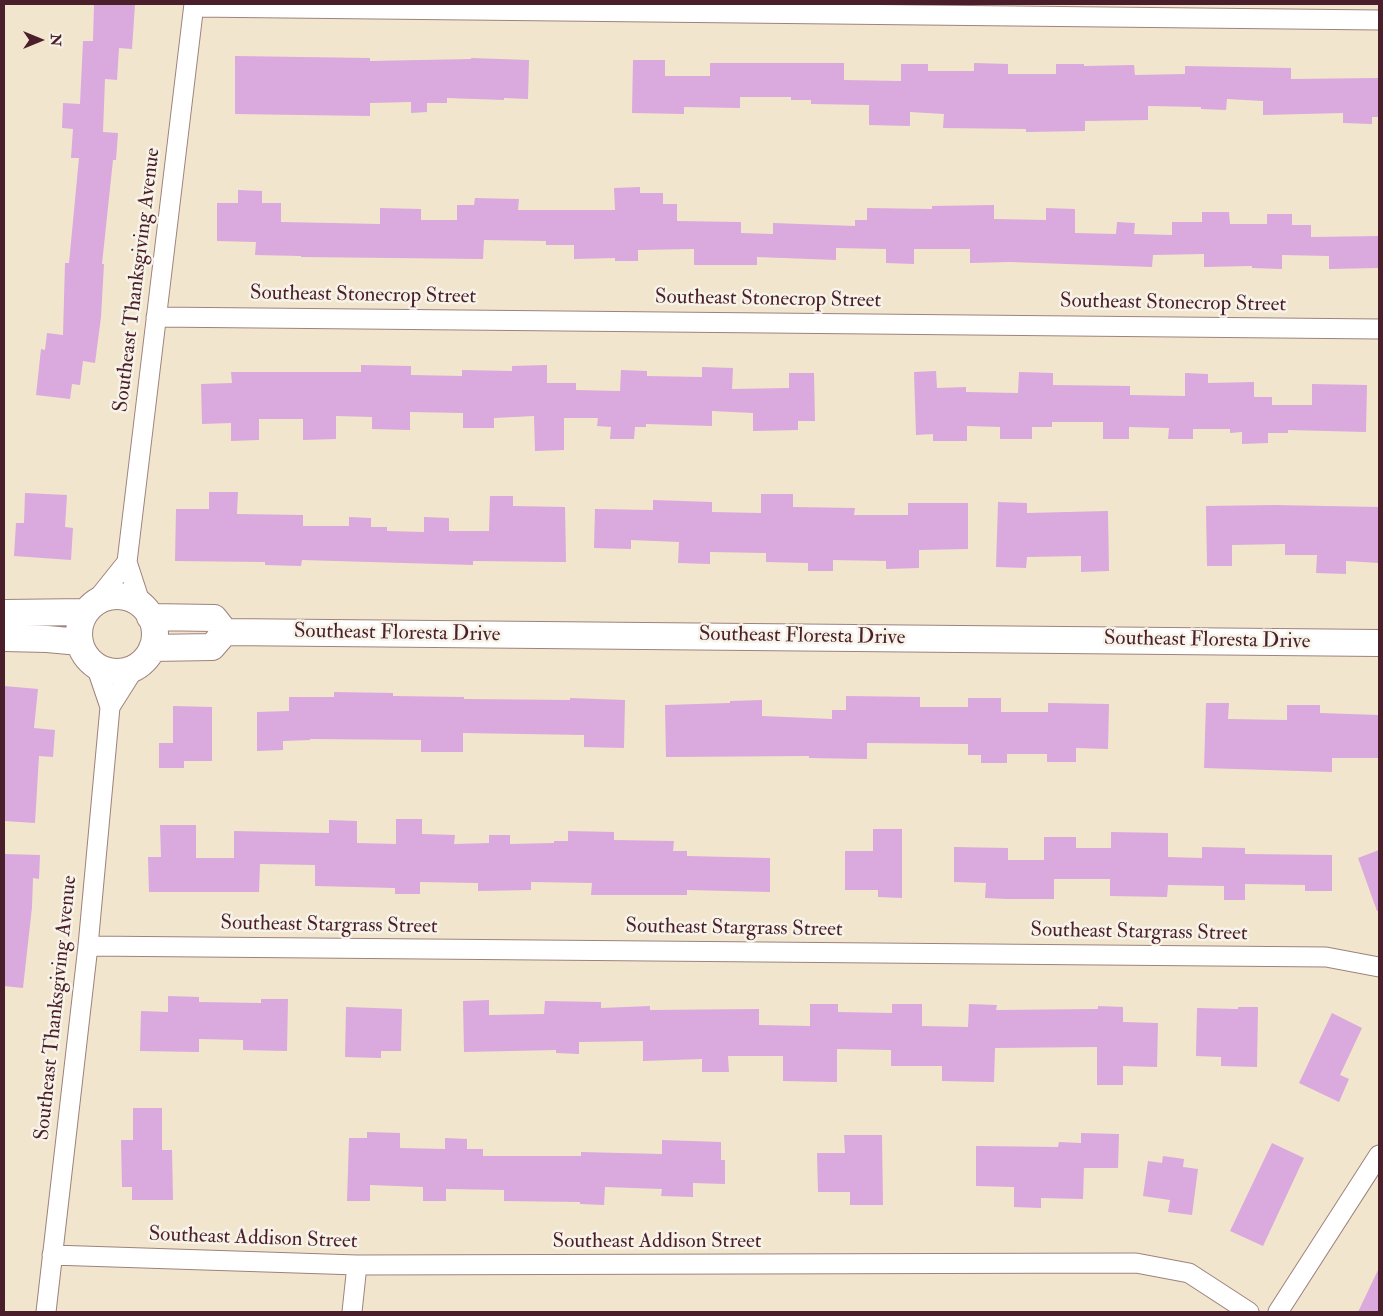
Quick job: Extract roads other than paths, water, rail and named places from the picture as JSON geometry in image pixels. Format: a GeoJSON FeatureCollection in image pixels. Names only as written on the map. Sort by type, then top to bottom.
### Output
{"type":"FeatureCollection","features":[{"type":"Feature","properties":{"kind":"street"},"geometry":{"type":"LineString","coordinates":[[194,5],[1379,20]]}},
{"type":"Feature","properties":{"kind":"street","name":"Southeast Thanksgiving Avenue"},"geometry":{"type":"LineString","coordinates":[[146,611],[127,562],[194,5]]}},
{"type":"Feature","properties":{"kind":"street","name":"Southeast Stonecrop Street"},"geometry":{"type":"LineString","coordinates":[[156,317],[1379,329]]}},
{"type":"Feature","properties":{"kind":"street"},"geometry":{"type":"LineString","coordinates":[[4,613],[89,610],[100,600],[115,597],[131,599],[146,611],[155,633],[152,648],[142,663],[134,669],[112,673],[96,666],[86,656],[80,642],[80,625],[89,610],[127,562]]}},
{"type":"Feature","properties":{"kind":"street"},"geometry":{"type":"LineString","coordinates":[[146,611],[214,618],[225,632],[212,647],[152,648]]}},
{"type":"Feature","properties":{"kind":"street","name":"Southeast Floresta Drive"},"geometry":{"type":"LineString","coordinates":[[225,632],[1379,643]]}},
{"type":"Feature","properties":{"kind":"street"},"geometry":{"type":"LineString","coordinates":[[4,638],[80,642]]}},
{"type":"Feature","properties":{"kind":"street","name":"Southeast Thanksgiving Avenue"},"geometry":{"type":"LineString","coordinates":[[46,1312],[88,946],[110,707],[96,666]]}},
{"type":"Feature","properties":{"kind":"street","name":"Southeast Thanksgiving Avenue"},"geometry":{"type":"LineString","coordinates":[[110,707],[134,669]]}},
{"type":"Feature","properties":{"kind":"street","name":"Southeast Stargrass Street"},"geometry":{"type":"LineString","coordinates":[[88,946],[1326,957],[1379,967]]}},
{"type":"Feature","properties":{"kind":"street"},"geometry":{"type":"LineString","coordinates":[[1278,1312],[1379,1155]]}},
{"type":"Feature","properties":{"kind":"street","name":"Southeast Addison Street"},"geometry":{"type":"LineString","coordinates":[[52,1255],[357,1264],[1136,1263],[1189,1273],[1249,1312]]}},
{"type":"Feature","properties":{"kind":"street"},"geometry":{"type":"LineString","coordinates":[[352,1312],[357,1264]]}}]}
